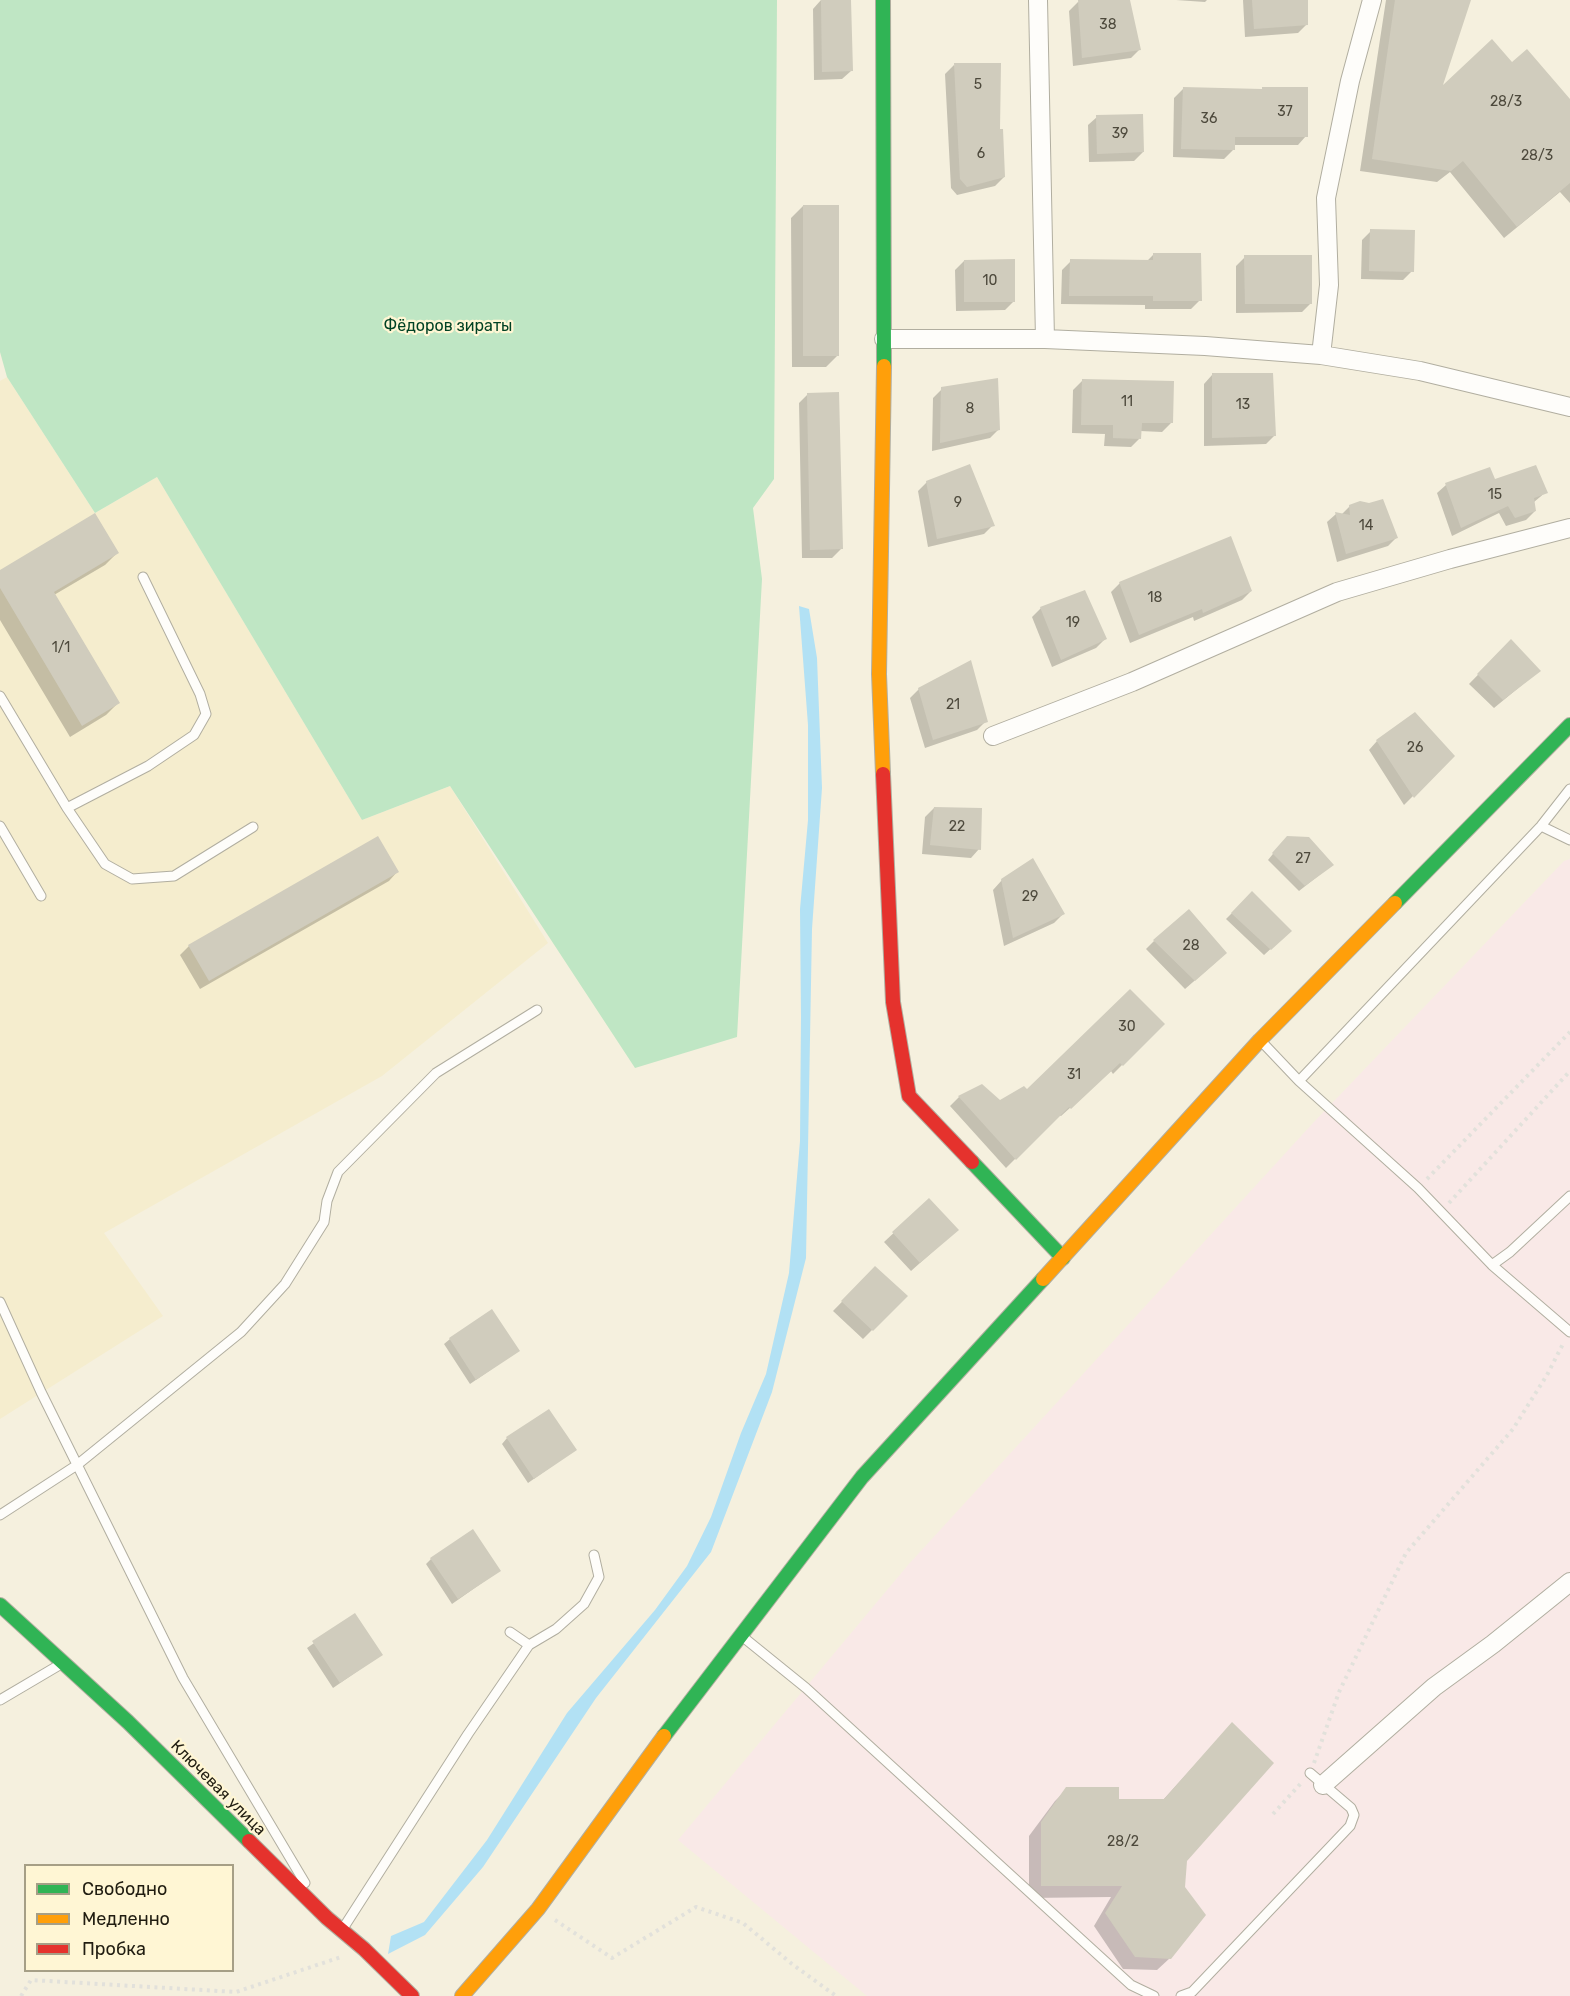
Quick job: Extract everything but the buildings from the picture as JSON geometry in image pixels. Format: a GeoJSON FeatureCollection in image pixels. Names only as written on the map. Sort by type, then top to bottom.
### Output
{"type":"FeatureCollection","features":[{"type":"Feature","properties":{"kind":"street"},"geometry":{"type":"LineString","coordinates":[[883,0],[884,339],[879,674],[893,1002],[909,1096],[1064,1258]]}},
{"type":"Feature","properties":{"kind":"street"},"geometry":{"type":"LineString","coordinates":[[1038,0],[1045,339]]}},
{"type":"Feature","properties":{"kind":"street"},"geometry":{"type":"LineString","coordinates":[[1321,355],[1329,285],[1326,198],[1350,81],[1372,0]]}},
{"type":"Feature","properties":{"kind":"street"},"geometry":{"type":"LineString","coordinates":[[884,339],[1045,339],[1205,345],[1321,355],[1420,371],[1570,407]]}},
{"type":"Feature","properties":{"kind":"street"},"geometry":{"type":"LineString","coordinates":[[993,736],[1132,682],[1337,592],[1450,559],[1570,528]]}},
{"type":"Feature","properties":{"kind":"street"},"geometry":{"type":"LineString","coordinates":[[462,1996],[538,1909],[640,1767],[862,1477],[1064,1258],[1260,1040],[1570,725]]}},
{"type":"Feature","properties":{"kind":"street"},"geometry":{"type":"LineString","coordinates":[[1317,1779],[1570,1582]]}},
{"type":"Feature","properties":{"kind":"street","name":"Ключевая улица"},"geometry":{"type":"LineString","coordinates":[[0,1605],[128,1722],[327,1918],[364,1949],[412,1996]]}},
{"type":"Feature","properties":{"kind":"lane"},"geometry":{"type":"LineString","coordinates":[[66,807],[148,766],[194,735],[206,714],[200,694],[142,577]]}},
{"type":"Feature","properties":{"kind":"lane"},"geometry":{"type":"LineString","coordinates":[[0,696],[66,807],[105,864],[132,879],[174,876],[253,827]]}},
{"type":"Feature","properties":{"kind":"lane"},"geometry":{"type":"LineString","coordinates":[[1299,1081],[1541,826],[1570,789]]}},
{"type":"Feature","properties":{"kind":"lane"},"geometry":{"type":"LineString","coordinates":[[0,826],[41,896]]}},
{"type":"Feature","properties":{"kind":"lane"},"geometry":{"type":"LineString","coordinates":[[1541,826],[1570,840]]}},
{"type":"Feature","properties":{"kind":"lane"},"geometry":{"type":"LineString","coordinates":[[0,1515],[77,1465],[241,1332],[285,1284],[324,1222],[327,1201],[338,1172],[436,1073],[537,1010]]}},
{"type":"Feature","properties":{"kind":"lane"},"geometry":{"type":"LineString","coordinates":[[1260,1040],[1299,1081],[1442,1211],[1492,1265],[1570,1332]]}},
{"type":"Feature","properties":{"kind":"lane"},"geometry":{"type":"LineString","coordinates":[[1492,1265],[1510,1252],[1570,1196]]}},
{"type":"Feature","properties":{"kind":"lane"},"geometry":{"type":"LineString","coordinates":[[0,1302],[77,1465],[183,1678],[327,1918]]}},
{"type":"Feature","properties":{"kind":"lane"},"geometry":{"type":"LineString","coordinates":[[341,1931],[468,1734],[529,1645],[556,1629],[584,1604],[599,1577],[594,1555]]}},
{"type":"Feature","properties":{"kind":"lane"},"geometry":{"type":"LineString","coordinates":[[510,1632],[529,1645]]}},
{"type":"Feature","properties":{"kind":"lane"},"geometry":{"type":"LineString","coordinates":[[741,1636],[806,1688],[1131,1985],[1154,1996]]}},
{"type":"Feature","properties":{"kind":"lane"},"geometry":{"type":"LineString","coordinates":[[0,1700],[63,1663]]}},
{"type":"Feature","properties":{"kind":"lane"},"geometry":{"type":"LineString","coordinates":[[1181,1996],[1192,1992],[1350,1826],[1354,1815],[1351,1808],[1317,1779]]}},
{"type":"Feature","properties":{"kind":"path"},"geometry":{"type":"LineString","coordinates":[[1418,1188],[1570,1032]]}},
{"type":"Feature","properties":{"kind":"path"},"geometry":{"type":"LineString","coordinates":[[1442,1211],[1570,1071]]}},
{"type":"Feature","properties":{"kind":"path"},"geometry":{"type":"LineString","coordinates":[[1273,1814],[1317,1779],[1339,1692],[1406,1553],[1513,1429],[1547,1375],[1570,1332]]}},
{"type":"Feature","properties":{"kind":"path"},"geometry":{"type":"LineString","coordinates":[[538,1909],[612,1958],[696,1907],[743,1923],[792,1964],[836,1996]]}},
{"type":"Feature","properties":{"kind":"path"},"geometry":{"type":"LineString","coordinates":[[21,1996],[31,1980],[236,1992],[364,1949]]}},
{"type":"Feature","properties":{"kind":"shaded area"},"geometry":{"type":"Polygon","coordinates":[[[7,377],[95,513],[157,477],[362,820],[450,786],[548,943],[382,1076],[104,1233],[163,1316],[0,1419],[0,381],[7,377]]]}},
{"type":"Feature","properties":{"kind":"shaded area"},"geometry":{"type":"Polygon","coordinates":[[[1570,859],[1570,1996],[867,1996],[678,1840],[908,1565],[1313,1123],[1564,861],[1570,859]]]}},
{"type":"Feature","properties":{"kind":"green space","name":"Фёдоров зираты"},"geometry":{"type":"Polygon","coordinates":[[[0,0],[777,0],[774,479],[753,508],[762,579],[737,1037],[635,1068],[450,786],[362,820],[157,477],[95,513],[7,377],[0,352],[0,0]]]}},
{"type":"Feature","properties":{"kind":"water"},"geometry":{"type":"Polygon","coordinates":[[[799,606],[809,609],[817,658],[822,788],[812,929],[806,1258],[772,1392],[711,1552],[596,1698],[483,1867],[425,1935],[388,1954],[391,1936],[424,1922],[487,1840],[567,1713],[655,1610],[687,1566],[711,1517],[741,1433],[766,1374],[789,1273],[800,1141],[800,909],[808,820],[808,725],[799,606]]]}},
{"type":"Feature","properties":{"kind":"traffic: fast"},"geometry":{"type":"LineString","coordinates":[[883,0],[884,366]]}},
{"type":"Feature","properties":{"kind":"traffic: fast"},"geometry":{"type":"LineString","coordinates":[[1395,903],[1570,725]]}},
{"type":"Feature","properties":{"kind":"traffic: fast"},"geometry":{"type":"LineString","coordinates":[[972,1162],[1063,1258]]}},
{"type":"Feature","properties":{"kind":"traffic: fast"},"geometry":{"type":"LineString","coordinates":[[664,1736],[862,1477],[1043,1279]]}},
{"type":"Feature","properties":{"kind":"traffic: fast"},"geometry":{"type":"LineString","coordinates":[[0,1605],[128,1722],[249,1841]]}},
{"type":"Feature","properties":{"kind":"traffic: slow"},"geometry":{"type":"LineString","coordinates":[[883,774],[879,674],[884,366]]}},
{"type":"Feature","properties":{"kind":"traffic: slow"},"geometry":{"type":"LineString","coordinates":[[1043,1279],[1260,1040],[1395,903]]}},
{"type":"Feature","properties":{"kind":"traffic: slow"},"geometry":{"type":"LineString","coordinates":[[462,1996],[538,1909],[664,1736]]}},
{"type":"Feature","properties":{"kind":"traffic: jam"},"geometry":{"type":"LineString","coordinates":[[883,774],[893,1002],[909,1096],[972,1162]]}},
{"type":"Feature","properties":{"kind":"traffic: jam"},"geometry":{"type":"LineString","coordinates":[[249,1841],[327,1918],[364,1949],[412,1996]]}}]}
